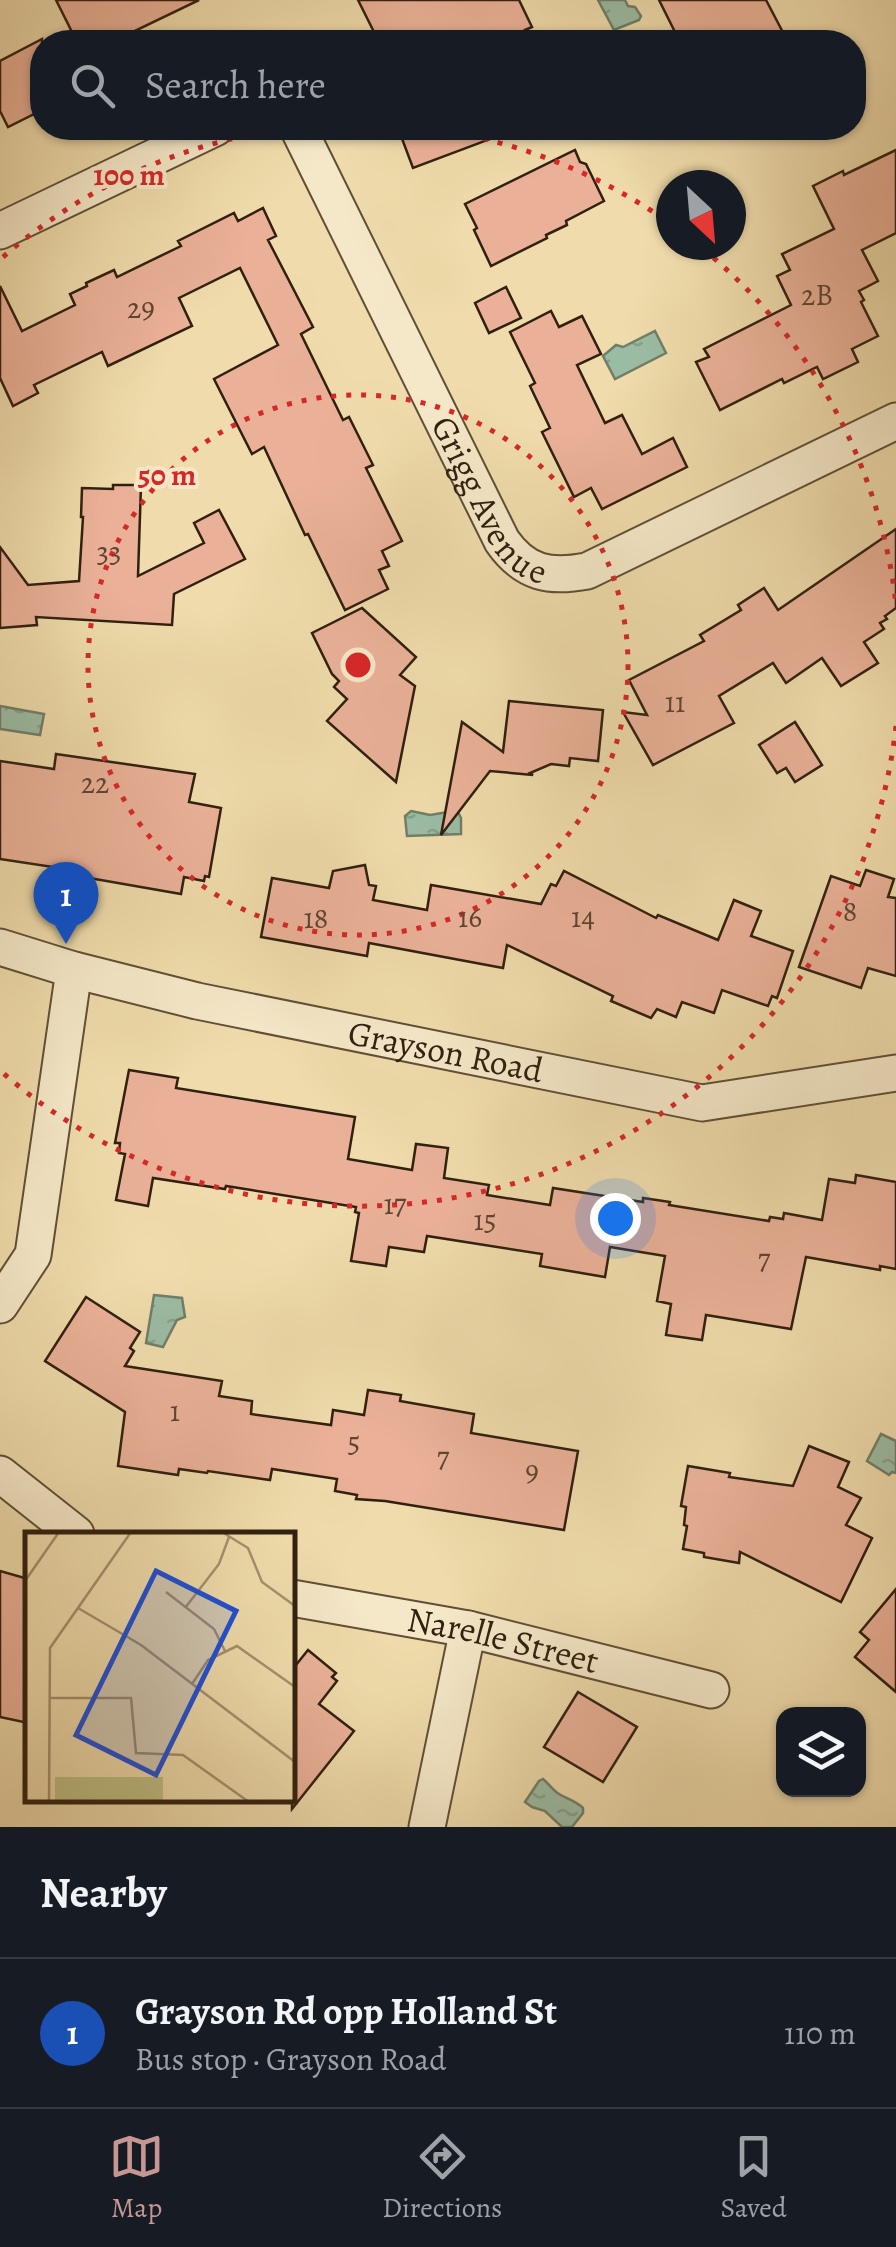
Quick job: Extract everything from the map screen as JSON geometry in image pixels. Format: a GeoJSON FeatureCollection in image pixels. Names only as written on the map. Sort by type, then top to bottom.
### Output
{"type":"FeatureCollection","features":[{"type":"Feature","properties":{"kind":"street"},"geometry":{"type":"LineString","coordinates":[[0,232],[190,140]]}},
{"type":"Feature","properties":{"kind":"street","name":"Grigg Avenue"},"geometry":{"type":"LineString","coordinates":[[304,140],[502,541],[532,568],[562,576],[586,572],[896,420]]}},
{"type":"Feature","properties":{"kind":"street","name":"Grayson Road"},"geometry":{"type":"LineString","coordinates":[[0,947],[197,1002],[702,1103],[896,1072]]}},
{"type":"Feature","properties":{"kind":"street"},"geometry":{"type":"LineString","coordinates":[[0,1304],[33,1255],[74,970]]}},
{"type":"Feature","properties":{"kind":"street"},"geometry":{"type":"LineString","coordinates":[[0,1474],[73,1532]]}},
{"type":"Feature","properties":{"kind":"street","name":"Narelle Street"},"geometry":{"type":"LineString","coordinates":[[295,1599],[468,1629],[712,1690]]}},
{"type":"Feature","properties":{"kind":"street"},"geometry":{"type":"LineString","coordinates":[[427,1827],[468,1629]]}},
{"type":"Feature","properties":{"kind":"water"},"geometry":{"type":"Polygon","coordinates":[[[598,0],[625,0],[641,16],[614,30],[598,0]]]}},
{"type":"Feature","properties":{"kind":"water"},"geometry":{"type":"Polygon","coordinates":[[[655,331],[666,353],[615,379],[603,356],[616,345],[623,347],[655,331]]]}},
{"type":"Feature","properties":{"kind":"water"},"geometry":{"type":"Polygon","coordinates":[[[0,706],[44,714],[40,735],[0,729],[0,706]]]}},
{"type":"Feature","properties":{"kind":"water"},"geometry":{"type":"Polygon","coordinates":[[[411,811],[430,815],[458,812],[461,834],[407,836],[405,816],[411,811]]]}},
{"type":"Feature","properties":{"kind":"water"},"geometry":{"type":"Polygon","coordinates":[[[154,1295],[182,1298],[185,1317],[177,1320],[163,1347],[146,1343],[154,1295]]]}},
{"type":"Feature","properties":{"kind":"water"},"geometry":{"type":"Polygon","coordinates":[[[881,1434],[896,1441],[896,1473],[889,1475],[867,1461],[881,1434]]]}},
{"type":"Feature","properties":{"kind":"water"},"geometry":{"type":"Polygon","coordinates":[[[543,1779],[583,1808],[572,1827],[562,1827],[545,1811],[525,1802],[543,1779]]]}},
{"type":"Feature","properties":{"kind":"building"},"geometry":{"type":"Polygon","coordinates":[[[56,0],[199,0],[137,30],[71,30],[56,0]]]}},
{"type":"Feature","properties":{"kind":"building"},"geometry":{"type":"Polygon","coordinates":[[[358,0],[519,0],[532,27],[525,30],[373,30],[358,0]]]}},
{"type":"Feature","properties":{"kind":"building"},"geometry":{"type":"Polygon","coordinates":[[[659,0],[766,0],[782,30],[674,30],[659,0]]]}},
{"type":"Feature","properties":{"kind":"building"},"geometry":{"type":"Polygon","coordinates":[[[30,45],[30,116],[8,127],[0,111],[0,61],[30,45]]]}},
{"type":"Feature","properties":{"kind":"building"},"geometry":{"type":"Polygon","coordinates":[[[402,140],[487,140],[413,168],[402,140]]]}},
{"type":"Feature","properties":{"kind":"building"},"geometry":{"type":"Polygon","coordinates":[[[575,150],[604,201],[566,221],[567,225],[546,235],[547,238],[491,266],[465,204],[575,150]]]}},
{"type":"Feature","properties":{"kind":"building"},"geometry":{"type":"Polygon","coordinates":[[[896,150],[896,233],[862,250],[878,281],[859,291],[864,300],[861,302],[878,336],[852,349],[858,362],[823,379],[817,367],[784,383],[782,379],[720,410],[696,362],[709,357],[704,349],[791,305],[777,276],[790,270],[782,254],[834,229],[813,186],[896,150]]]}},
{"type":"Feature","properties":{"kind":"building"},"geometry":{"type":"Polygon","coordinates":[[[263,208],[276,236],[268,240],[313,327],[301,334],[343,420],[349,417],[373,465],[366,468],[402,541],[382,551],[389,566],[379,570],[388,589],[345,610],[264,447],[252,454],[214,379],[278,345],[240,268],[179,298],[192,326],[108,366],[102,352],[34,385],[38,393],[13,406],[0,378],[0,286],[22,331],[75,305],[70,294],[87,286],[86,283],[114,270],[117,277],[181,246],[178,241],[234,213],[238,221],[263,208]]]}},
{"type":"Feature","properties":{"kind":"building"},"geometry":{"type":"Polygon","coordinates":[[[506,287],[521,318],[489,333],[475,303],[506,287]]]}},
{"type":"Feature","properties":{"kind":"building"},"geometry":{"type":"Polygon","coordinates":[[[551,311],[559,327],[582,316],[601,354],[577,365],[605,423],[622,415],[642,454],[673,438],[687,467],[602,509],[591,488],[574,497],[542,432],[550,428],[530,386],[535,383],[510,332],[551,311]]]}},
{"type":"Feature","properties":{"kind":"building"},"geometry":{"type":"Polygon","coordinates":[[[113,485],[141,485],[138,576],[204,543],[194,523],[219,510],[245,559],[174,594],[172,625],[36,617],[37,625],[0,628],[0,547],[28,585],[79,581],[82,488],[113,489],[113,485]]]}},
{"type":"Feature","properties":{"kind":"building"},"geometry":{"type":"Polygon","coordinates":[[[896,529],[896,608],[880,623],[884,629],[864,642],[878,663],[841,686],[822,658],[786,683],[773,663],[719,696],[734,723],[653,765],[623,712],[647,715],[629,680],[704,641],[700,635],[741,610],[738,605],[764,588],[778,610],[896,529]]]}},
{"type":"Feature","properties":{"kind":"building"},"geometry":{"type":"Polygon","coordinates":[[[362,608],[416,657],[400,675],[415,686],[396,782],[327,721],[347,699],[334,687],[339,681],[312,633],[362,608]]]}},
{"type":"Feature","properties":{"kind":"building"},"geometry":{"type":"Polygon","coordinates":[[[509,701],[603,710],[598,761],[570,758],[569,766],[551,764],[530,773],[533,775],[490,771],[441,835],[462,722],[503,752],[509,701]]]}},
{"type":"Feature","properties":{"kind":"building"},"geometry":{"type":"Polygon","coordinates":[[[795,722],[822,765],[795,782],[786,768],[777,773],[759,745],[795,722]]]}},
{"type":"Feature","properties":{"kind":"building"},"geometry":{"type":"Polygon","coordinates":[[[56,754],[195,774],[189,802],[221,808],[209,877],[205,876],[204,881],[184,877],[181,894],[72,875],[73,870],[0,859],[0,761],[54,769],[56,754]]]}},
{"type":"Feature","properties":{"kind":"building"},"geometry":{"type":"Polygon","coordinates":[[[365,865],[369,885],[376,886],[373,900],[427,910],[431,885],[541,904],[551,884],[556,886],[564,871],[656,918],[658,915],[718,940],[734,900],[761,911],[751,936],[793,951],[777,998],[772,996],[768,1006],[722,990],[714,1013],[682,1002],[676,1017],[657,1009],[651,1018],[507,945],[503,968],[369,943],[367,956],[261,937],[272,878],[329,888],[333,871],[365,865]]]}},
{"type":"Feature","properties":{"kind":"building"},"geometry":{"type":"Polygon","coordinates":[[[866,870],[894,879],[888,897],[896,898],[896,976],[868,968],[861,988],[799,967],[831,876],[860,886],[866,870]]]}},
{"type":"Feature","properties":{"kind":"building"},"geometry":{"type":"Polygon","coordinates":[[[129,1070],[178,1078],[176,1088],[355,1117],[348,1159],[412,1170],[416,1144],[448,1148],[444,1178],[489,1185],[487,1195],[550,1205],[553,1188],[643,1202],[643,1198],[670,1202],[669,1205],[769,1221],[770,1217],[783,1219],[784,1213],[822,1220],[829,1179],[855,1183],[856,1175],[896,1182],[896,1269],[880,1266],[880,1270],[806,1257],[791,1329],[706,1315],[702,1340],[666,1335],[671,1304],[657,1301],[665,1256],[610,1247],[605,1277],[540,1266],[542,1254],[427,1236],[424,1252],[389,1247],[386,1266],[351,1261],[359,1213],[355,1212],[356,1207],[153,1178],[148,1206],[116,1200],[125,1154],[119,1153],[120,1143],[115,1143],[129,1070]]]}},
{"type":"Feature","properties":{"kind":"building"},"geometry":{"type":"Polygon","coordinates":[[[86,1297],[140,1332],[125,1366],[222,1381],[219,1396],[252,1401],[251,1414],[331,1425],[333,1410],[364,1415],[368,1390],[401,1395],[400,1401],[474,1414],[471,1433],[578,1451],[564,1530],[356,1499],[357,1495],[335,1491],[337,1479],[272,1469],[270,1480],[179,1469],[178,1475],[118,1466],[125,1412],[45,1361],[86,1297]]]}},
{"type":"Feature","properties":{"kind":"building"},"geometry":{"type":"Polygon","coordinates":[[[809,1446],[849,1462],[838,1487],[861,1498],[846,1525],[872,1538],[841,1602],[740,1552],[739,1563],[683,1549],[687,1526],[686,1507],[681,1506],[688,1466],[730,1473],[729,1477],[793,1486],[809,1446]]]}},
{"type":"Feature","properties":{"kind":"building"},"geometry":{"type":"Polygon","coordinates":[[[0,1571],[25,1578],[25,1722],[0,1717],[0,1571]]]}},
{"type":"Feature","properties":{"kind":"building"},"geometry":{"type":"Polygon","coordinates":[[[896,1589],[896,1692],[855,1657],[869,1640],[860,1632],[896,1589]]]}},
{"type":"Feature","properties":{"kind":"building"},"geometry":{"type":"Polygon","coordinates":[[[308,1650],[336,1673],[332,1677],[337,1681],[319,1704],[354,1731],[292,1809],[295,1802],[295,1666],[308,1650]]]}},
{"type":"Feature","properties":{"kind":"building"},"geometry":{"type":"Polygon","coordinates":[[[578,1692],[637,1727],[603,1782],[544,1747],[578,1692]]]}},
{"type":"Feature","properties":{"kind":"place","name":"Grayson Rd opp Holland St"},"geometry":{"type":"Point","coordinates":[66,944]}}]}
